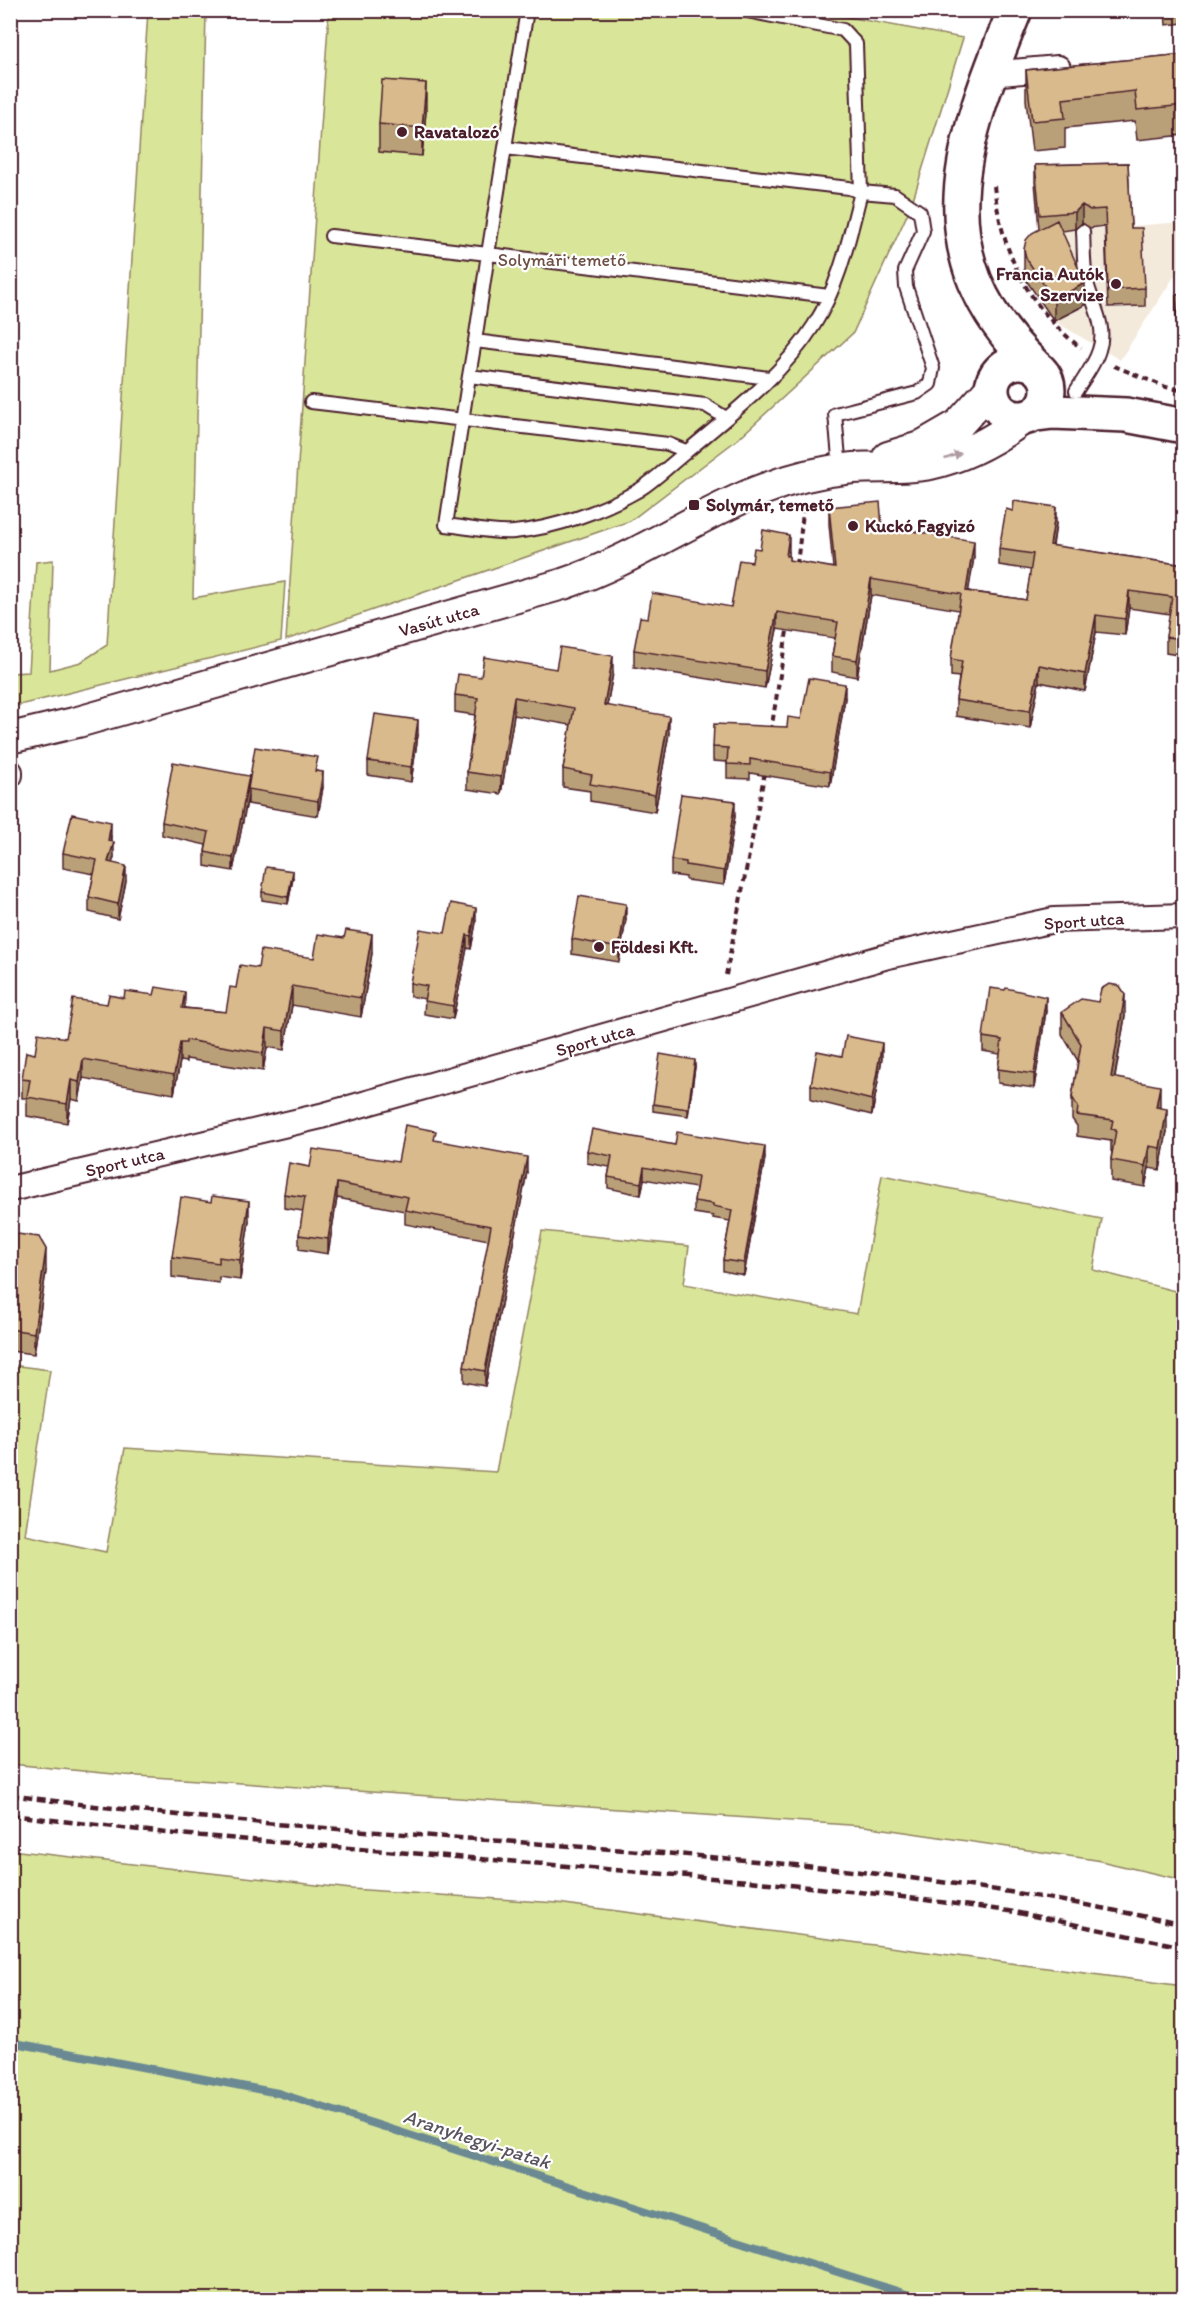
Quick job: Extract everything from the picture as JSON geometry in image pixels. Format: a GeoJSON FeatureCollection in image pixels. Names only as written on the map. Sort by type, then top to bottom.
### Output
{"type":"FeatureCollection","features":[{"type":"Feature","properties":{"kind":"main road"},"geometry":{"type":"LineString","coordinates":[[1015,10],[989,74],[973,123],[960,186],[959,209],[966,256],[981,293],[1010,342],[1039,370],[1049,389],[1046,403],[1030,416]]}},
{"type":"Feature","properties":{"kind":"main road"},"geometry":{"type":"LineString","coordinates":[[981,293],[983,320],[994,381],[993,400],[1000,411],[1011,417],[1053,412],[1125,415],[1184,426]]}},
{"type":"Feature","properties":{"kind":"main road"},"geometry":{"type":"LineString","coordinates":[[994,381],[1007,365],[1021,362],[1125,415]]}},
{"type":"Feature","properties":{"kind":"street"},"geometry":{"type":"LineString","coordinates":[[989,74],[1077,66]]}},
{"type":"Feature","properties":{"kind":"street","name":"Vasút utca"},"geometry":{"type":"LineString","coordinates":[[10,738],[170,696],[598,572],[755,492],[798,478],[847,469],[920,447],[958,425],[994,381]]}},
{"type":"Feature","properties":{"kind":"street","name":"Vasút utca"},"geometry":{"type":"LineString","coordinates":[[847,469],[902,468],[932,463],[992,440],[1030,416]]}},
{"type":"Feature","properties":{"kind":"street","name":"Sport utca"},"geometry":{"type":"LineString","coordinates":[[10,1189],[321,1116],[888,956],[1054,920],[1184,916]]}},
{"type":"Feature","properties":{"kind":"lane"},"geometry":{"type":"LineString","coordinates":[[527,10],[446,525],[512,532],[552,524],[604,507],[640,489],[726,418],[789,359],[814,325],[841,272],[861,192],[856,44],[843,30],[742,10]]}},
{"type":"Feature","properties":{"kind":"lane"},"geometry":{"type":"LineString","coordinates":[[505,148],[895,195],[920,212],[923,231],[904,271],[906,286],[933,368],[930,384],[917,393],[835,414],[847,469]]}},
{"type":"Feature","properties":{"kind":"lane"},"geometry":{"type":"LineString","coordinates":[[1076,391],[1096,357],[1102,336],[1099,314],[1091,303],[1086,275],[1083,231]]}},
{"type":"Feature","properties":{"kind":"lane"},"geometry":{"type":"LineString","coordinates":[[331,236],[830,296]]}},
{"type":"Feature","properties":{"kind":"lane"},"geometry":{"type":"LineString","coordinates":[[475,341],[769,378]]}},
{"type":"Feature","properties":{"kind":"lane"},"geometry":{"type":"LineString","coordinates":[[469,376],[705,405],[726,418]]}},
{"type":"Feature","properties":{"kind":"lane"},"geometry":{"type":"LineString","coordinates":[[311,402],[668,444],[686,451]]}},
{"type":"Feature","properties":{"kind":"path"},"geometry":{"type":"LineString","coordinates":[[994,181],[1008,254],[1044,315],[1060,332],[1096,357],[1135,376],[1184,391]]}},
{"type":"Feature","properties":{"kind":"path"},"geometry":{"type":"LineString","coordinates":[[796,574],[805,517],[804,503]]}},
{"type":"Feature","properties":{"kind":"path"},"geometry":{"type":"LineString","coordinates":[[770,735],[789,619]]}},
{"type":"Feature","properties":{"kind":"path"},"geometry":{"type":"LineString","coordinates":[[726,1003],[723,993],[765,770]]}},
{"type":"Feature","properties":{"kind":"shaded area"},"geometry":{"type":"Polygon","coordinates":[[[1183,222],[1183,263],[1120,360],[1054,321],[1040,233],[1183,222]]]}},
{"type":"Feature","properties":{"kind":"green space","name":"Solymári temető"},"geometry":{"type":"Polygon","coordinates":[[[809,10],[963,38],[911,206],[853,333],[738,439],[630,521],[286,640],[329,11],[809,10]]]}},
{"type":"Feature","properties":{"kind":"green space"},"geometry":{"type":"Polygon","coordinates":[[[148,11],[206,11],[193,598],[285,582],[281,641],[11,707],[11,673],[29,672],[36,562],[53,560],[50,670],[81,662],[107,645],[148,11]]]}},
{"type":"Feature","properties":{"kind":"green space"},"geometry":{"type":"Polygon","coordinates":[[[882,1175],[1102,1219],[1093,1270],[1183,1293],[1183,1880],[1096,1860],[864,1826],[124,1775],[11,1764],[11,1365],[50,1370],[25,1535],[106,1552],[125,1448],[496,1472],[542,1231],[689,1246],[684,1284],[857,1314],[882,1175]]]}},
{"type":"Feature","properties":{"kind":"green space"},"geometry":{"type":"Polygon","coordinates":[[[10,1850],[351,1889],[557,1903],[1183,1986],[1183,2299],[11,2299],[10,1850]]]}},
{"type":"Feature","properties":{"kind":"building"},"geometry":{"type":"Polygon","coordinates":[[[1184,54],[1184,105],[1137,110],[1135,91],[1063,99],[1065,118],[1032,121],[1026,70],[1184,54]]]}},
{"type":"Feature","properties":{"kind":"building"},"geometry":{"type":"Polygon","coordinates":[[[382,80],[426,83],[422,128],[379,124],[382,80]]]}},
{"type":"Feature","properties":{"kind":"building"},"geometry":{"type":"Polygon","coordinates":[[[1128,163],[1131,228],[1142,228],[1145,288],[1108,290],[1105,209],[1090,210],[1082,205],[1075,212],[1040,215],[1035,165],[1128,163]]]}},
{"type":"Feature","properties":{"kind":"building"},"geometry":{"type":"Polygon","coordinates":[[[1057,220],[1085,283],[1054,300],[1026,258],[1024,249],[1026,240],[1032,233],[1057,220]]]}},
{"type":"Feature","properties":{"kind":"building"},"geometry":{"type":"Polygon","coordinates":[[[1184,294],[1184,333],[1179,333],[1176,295],[1184,294]]]}},
{"type":"Feature","properties":{"kind":"building"},"geometry":{"type":"Polygon","coordinates":[[[1014,501],[1056,507],[1050,545],[1184,565],[1184,639],[1166,637],[1172,597],[1129,591],[1125,619],[1096,615],[1085,674],[1039,665],[1030,711],[956,700],[962,661],[951,659],[961,594],[871,579],[857,660],[832,656],[838,622],[777,612],[765,671],[634,650],[640,617],[648,618],[652,593],[731,607],[739,560],[752,562],[754,548],[760,549],[763,530],[789,535],[786,556],[789,556],[789,560],[835,568],[829,507],[880,502],[882,526],[974,541],[966,591],[1026,600],[1033,554],[999,549],[1006,509],[1013,511],[1014,501]]]}},
{"type":"Feature","properties":{"kind":"building"},"geometry":{"type":"Polygon","coordinates":[[[560,647],[613,656],[604,705],[669,716],[655,795],[590,784],[592,775],[563,769],[574,708],[514,697],[501,777],[467,772],[478,698],[455,695],[458,674],[481,677],[484,657],[556,669],[560,647]]]}},
{"type":"Feature","properties":{"kind":"building"},"geometry":{"type":"Polygon","coordinates":[[[809,678],[845,684],[830,772],[750,759],[750,765],[727,764],[728,748],[713,747],[714,724],[787,727],[788,717],[801,719],[809,678]]]}},
{"type":"Feature","properties":{"kind":"building"},"geometry":{"type":"Polygon","coordinates":[[[375,714],[418,720],[411,767],[368,761],[375,714]]]}},
{"type":"Feature","properties":{"kind":"building"},"geometry":{"type":"Polygon","coordinates":[[[255,747],[318,757],[315,771],[323,772],[318,801],[248,789],[255,747]]]}},
{"type":"Feature","properties":{"kind":"building"},"geometry":{"type":"Polygon","coordinates":[[[173,762],[249,776],[233,858],[205,852],[209,832],[162,822],[173,762]]]}},
{"type":"Feature","properties":{"kind":"building"},"geometry":{"type":"Polygon","coordinates":[[[681,794],[735,801],[724,871],[686,865],[686,862],[671,860],[681,794]]]}},
{"type":"Feature","properties":{"kind":"building"},"geometry":{"type":"Polygon","coordinates":[[[72,814],[111,822],[108,841],[114,842],[108,862],[126,866],[118,904],[89,897],[97,860],[63,853],[72,814]]]}},
{"type":"Feature","properties":{"kind":"building"},"geometry":{"type":"Polygon","coordinates":[[[266,867],[293,871],[288,897],[262,892],[266,867]]]}},
{"type":"Feature","properties":{"kind":"building"},"geometry":{"type":"Polygon","coordinates":[[[579,896],[626,904],[619,948],[572,939],[579,896]]]}},
{"type":"Feature","properties":{"kind":"building"},"geometry":{"type":"Polygon","coordinates":[[[451,903],[476,908],[471,936],[467,935],[453,1006],[424,1001],[427,986],[410,983],[420,929],[445,933],[451,903]]]}},
{"type":"Feature","properties":{"kind":"building"},"geometry":{"type":"Polygon","coordinates":[[[346,930],[372,934],[361,998],[292,986],[284,1031],[267,1028],[263,1053],[186,1040],[186,1043],[180,1043],[174,1075],[83,1059],[79,1082],[71,1080],[67,1104],[27,1097],[30,1080],[22,1079],[26,1052],[35,1054],[38,1033],[66,1038],[73,999],[107,1004],[109,995],[124,998],[125,991],[154,995],[156,987],[185,992],[182,1008],[226,1012],[230,987],[236,988],[240,965],[258,968],[261,950],[314,958],[318,934],[344,938],[346,930]]]}},
{"type":"Feature","properties":{"kind":"building"},"geometry":{"type":"Polygon","coordinates":[[[1109,984],[1120,986],[1125,994],[1111,1077],[1160,1086],[1156,1107],[1167,1109],[1160,1148],[1149,1146],[1145,1166],[1111,1160],[1116,1130],[1111,1129],[1113,1120],[1077,1115],[1078,1107],[1072,1097],[1081,1044],[1062,1012],[1081,999],[1098,1002],[1101,989],[1109,984]]]}},
{"type":"Feature","properties":{"kind":"building"},"geometry":{"type":"Polygon","coordinates":[[[990,988],[1005,990],[1006,988],[1046,997],[1034,1074],[998,1069],[1002,1040],[983,1037],[990,988]]]}},
{"type":"Feature","properties":{"kind":"building"},"geometry":{"type":"Polygon","coordinates":[[[846,1036],[882,1043],[872,1100],[811,1085],[817,1051],[842,1056],[846,1036]]]}},
{"type":"Feature","properties":{"kind":"building"},"geometry":{"type":"Polygon","coordinates":[[[660,1054],[695,1060],[688,1109],[653,1104],[660,1054]]]}},
{"type":"Feature","properties":{"kind":"building"},"geometry":{"type":"Polygon","coordinates":[[[405,1125],[436,1131],[434,1140],[527,1157],[485,1371],[464,1367],[491,1226],[405,1210],[408,1197],[337,1183],[328,1239],[299,1235],[305,1197],[284,1194],[289,1163],[310,1167],[313,1149],[398,1162],[405,1125]]]}},
{"type":"Feature","properties":{"kind":"building"},"geometry":{"type":"Polygon","coordinates":[[[592,1129],[675,1145],[677,1132],[765,1146],[744,1263],[723,1260],[732,1210],[694,1201],[698,1177],[644,1167],[641,1183],[608,1177],[612,1156],[587,1151],[592,1129]]]}},
{"type":"Feature","properties":{"kind":"building"},"geometry":{"type":"Polygon","coordinates":[[[212,1196],[249,1201],[240,1260],[219,1257],[219,1263],[172,1257],[181,1197],[211,1202],[212,1196]]]}},
{"type":"Feature","properties":{"kind":"building"},"geometry":{"type":"Polygon","coordinates":[[[10,1233],[39,1237],[46,1249],[34,1333],[10,1329],[10,1233]]]}},
{"type":"Feature","properties":{"kind":"waterway","name":"Aranyhegyi-patak"},"geometry":{"type":"LineString","coordinates":[[10,2042],[278,2093],[925,2300]]}},
{"type":"Feature","properties":{"kind":"railway"},"geometry":{"type":"LineString","coordinates":[[10,1795],[157,1813],[746,1860],[892,1876],[1038,1897],[1184,1925]]}},
{"type":"Feature","properties":{"kind":"railway"},"geometry":{"type":"LineString","coordinates":[[10,1815],[166,1833],[749,1881],[879,1894],[1009,1911],[1184,1947]]}},
{"type":"Feature","properties":{"kind":"place","name":"Ravatalozó"},"geometry":{"type":"Point","coordinates":[402,132]}},
{"type":"Feature","properties":{"kind":"place","name":"Francia Autók Szervize"},"geometry":{"type":"Point","coordinates":[1116,284]}},
{"type":"Feature","properties":{"kind":"place","name":"Solymár, temető"},"geometry":{"type":"Point","coordinates":[694,505]}},
{"type":"Feature","properties":{"kind":"place","name":"Kuckó Fagyizó"},"geometry":{"type":"Point","coordinates":[853,526]}},
{"type":"Feature","properties":{"kind":"place","name":"Földesi Kft."},"geometry":{"type":"Point","coordinates":[599,947]}}]}
